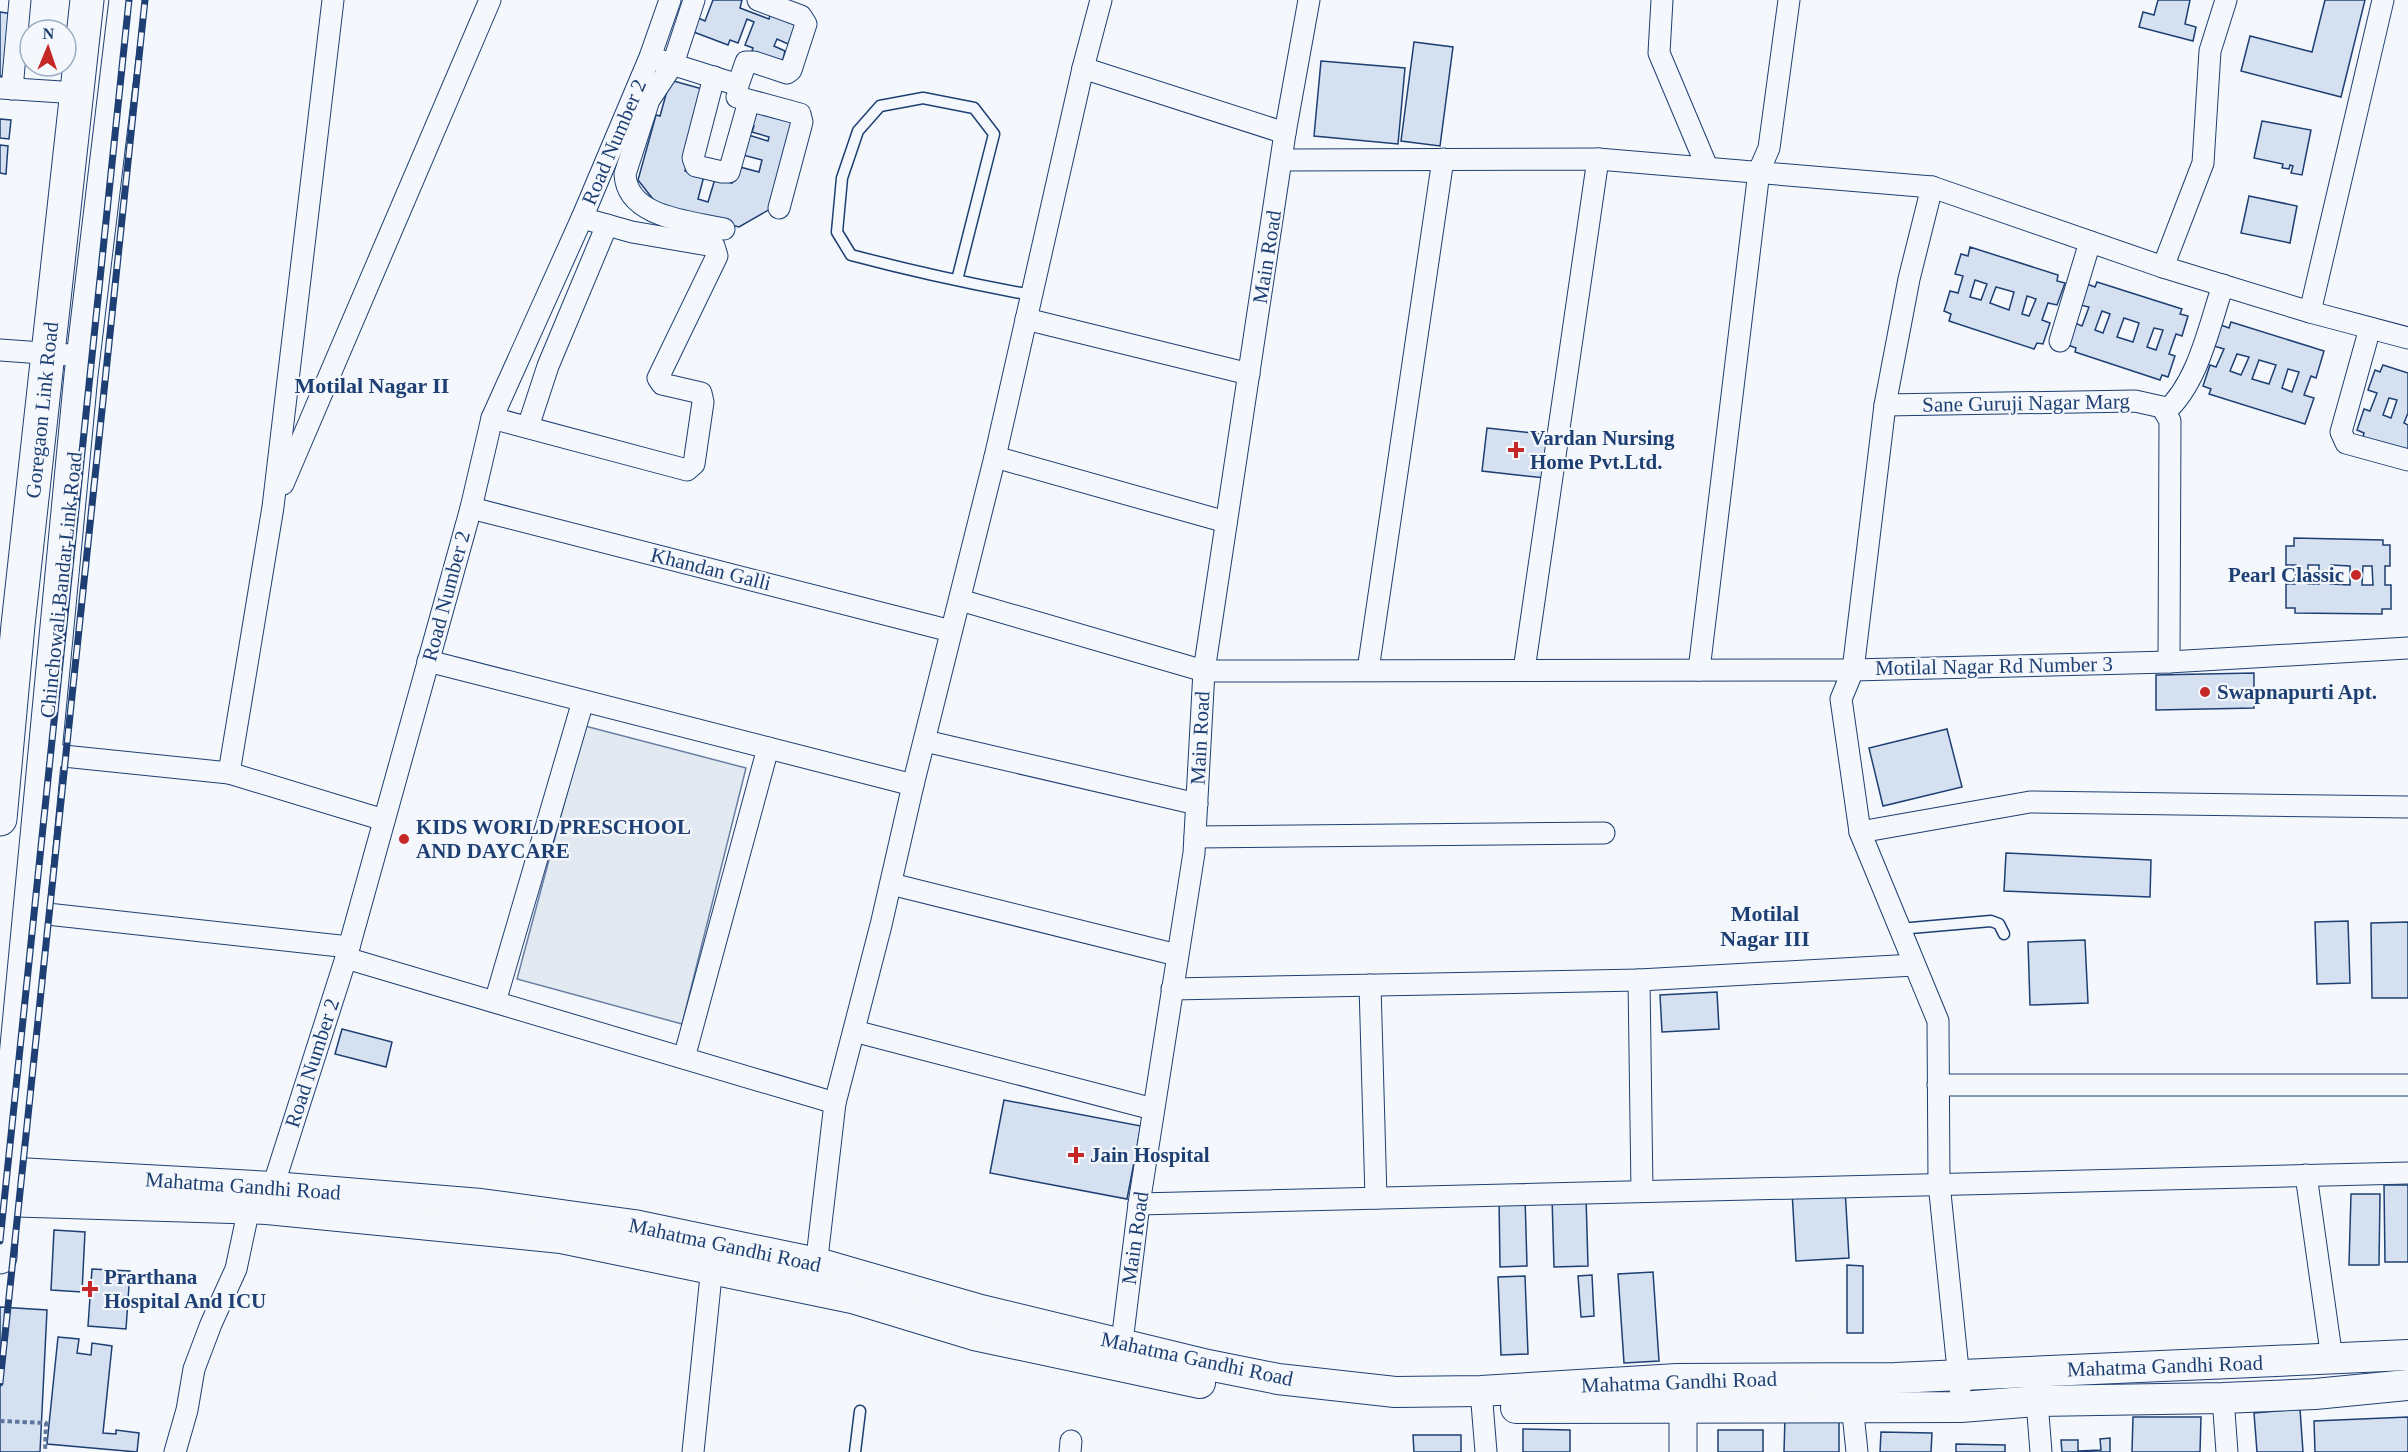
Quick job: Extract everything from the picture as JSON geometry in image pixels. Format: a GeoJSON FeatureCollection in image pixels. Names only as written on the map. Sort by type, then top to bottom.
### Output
{"type":"FeatureCollection","features":[{"type":"Feature","properties":{"kind":"main road","name":"Goregaon Link Road"},"geometry":{"type":"LineString","coordinates":[[0,819],[9,624],[49,354],[87,0]]}},
{"type":"Feature","properties":{"kind":"main road","name":"Chinchowali Bandar Link Road"},"geometry":{"type":"LineString","coordinates":[[0,1257],[2,1187],[44,754],[84,356],[126,0]]}},
{"type":"Feature","properties":{"kind":"main road","name":"Mahatma Gandhi Road"},"geometry":{"type":"LineString","coordinates":[[2,1187],[263,1201],[481,1204],[634,1226],[713,1257],[815,1277],[852,1298],[974,1335],[1120,1356],[1263,1395],[1324,1404],[1383,1408],[1482,1399],[1688,1392],[1851,1393],[1961,1407],[2037,1401],[2315,1394],[2408,1385]]}},
{"type":"Feature","properties":{"kind":"main road","name":"Mahatma Gandhi Road"},"geometry":{"type":"LineString","coordinates":[[1851,1393],[1959,1375],[2408,1355]]}},
{"type":"Feature","properties":{"kind":"street"},"geometry":{"type":"LineString","coordinates":[[20,0],[6,89],[77,93]]}},
{"type":"Feature","properties":{"kind":"street"},"geometry":{"type":"LineString","coordinates":[[229,773],[273,507],[333,0]]}},
{"type":"Feature","properties":{"kind":"street"},"geometry":{"type":"LineString","coordinates":[[273,507],[490,0]]}},
{"type":"Feature","properties":{"kind":"street","name":"Road Number 2"},"geometry":{"type":"LineString","coordinates":[[175,1452],[187,1410],[194,1369],[263,1201],[348,952],[471,508],[492,418],[582,218],[650,57],[670,0]]}},
{"type":"Feature","properties":{"kind":"street"},"geometry":{"type":"LineString","coordinates":[[694,0],[673,64],[649,100],[626,174],[626,186],[634,200],[656,213],[724,229]]}},
{"type":"Feature","properties":{"kind":"street"},"geometry":{"type":"LineString","coordinates":[[714,77],[693,158],[696,166],[729,172],[744,93],[746,62],[754,62],[787,73],[791,70],[806,24],[801,16],[758,0]]}},
{"type":"Feature","properties":{"kind":"street"},"geometry":{"type":"LineString","coordinates":[[815,1277],[835,1103],[995,457],[1083,68],[1101,0]]}},
{"type":"Feature","properties":{"kind":"street","name":"Main Road"},"geometry":{"type":"LineString","coordinates":[[1120,1356],[1139,1204],[1194,853],[1204,671],[1285,133],[1309,0]]}},
{"type":"Feature","properties":{"kind":"street"},"geometry":{"type":"LineString","coordinates":[[1662,0],[1659,53],[1707,167]]}},
{"type":"Feature","properties":{"kind":"street"},"geometry":{"type":"LineString","coordinates":[[1699,670],[1759,171],[1769,148],[1789,0]]}},
{"type":"Feature","properties":{"kind":"street"},"geometry":{"type":"LineString","coordinates":[[2163,267],[2203,163],[2210,51],[2226,0]]}},
{"type":"Feature","properties":{"kind":"street"},"geometry":{"type":"LineString","coordinates":[[2310,312],[2383,0]]}},
{"type":"Feature","properties":{"kind":"street"},"geometry":{"type":"LineString","coordinates":[[650,57],[714,77],[744,93],[800,114],[802,122],[779,208]]}},
{"type":"Feature","properties":{"kind":"street"},"geometry":{"type":"LineString","coordinates":[[1083,68],[1285,133]]}},
{"type":"Feature","properties":{"kind":"street"},"geometry":{"type":"LineString","coordinates":[[1368,670],[1443,159]]}},
{"type":"Feature","properties":{"kind":"street"},"geometry":{"type":"LineString","coordinates":[[1524,670],[1598,159]]}},
{"type":"Feature","properties":{"kind":"street"},"geometry":{"type":"LineString","coordinates":[[1282,160],[1598,159],[1932,187],[2163,267],[2310,312],[2408,338]]}},
{"type":"Feature","properties":{"kind":"street","name":"Motilal Nagar Rd Number 3"},"geometry":{"type":"LineString","coordinates":[[1932,187],[1909,279],[1885,405],[1853,670],[2169,662],[2408,648]]}},
{"type":"Feature","properties":{"kind":"street"},"geometry":{"type":"LineString","coordinates":[[492,418],[687,470],[694,464],[703,402],[701,393],[662,384],[658,378],[717,256],[714,246],[632,232],[582,218]]}},
{"type":"Feature","properties":{"kind":"street"},"geometry":{"type":"LineString","coordinates":[[528,427],[548,366],[607,225]]}},
{"type":"Feature","properties":{"kind":"street"},"geometry":{"type":"LineString","coordinates":[[2060,341],[2090,242]]}},
{"type":"Feature","properties":{"kind":"street"},"geometry":{"type":"LineString","coordinates":[[2169,662],[2170,420],[2165,412],[2176,402],[2189,384],[2223,285]]}},
{"type":"Feature","properties":{"kind":"street"},"geometry":{"type":"LineString","coordinates":[[1026,319],[1249,374]]}},
{"type":"Feature","properties":{"kind":"street"},"geometry":{"type":"LineString","coordinates":[[2370,328],[2341,432],[2346,443],[2408,460]]}},
{"type":"Feature","properties":{"kind":"street"},"geometry":{"type":"LineString","coordinates":[[0,350],[84,356]]}},
{"type":"Feature","properties":{"kind":"street","name":"Sane Guruji Nagar Marg"},"geometry":{"type":"LineString","coordinates":[[1885,405],[2135,401],[2162,407],[2165,412]]}},
{"type":"Feature","properties":{"kind":"street"},"geometry":{"type":"LineString","coordinates":[[995,457],[1226,522]]}},
{"type":"Feature","properties":{"kind":"street","name":"Khandan Galli"},"geometry":{"type":"LineString","coordinates":[[471,508],[951,631]]}},
{"type":"Feature","properties":{"kind":"street"},"geometry":{"type":"LineString","coordinates":[[960,600],[1204,671],[1853,670],[1841,699],[1860,832],[1938,1021],[1940,1183],[1961,1407]]}},
{"type":"Feature","properties":{"kind":"street"},"geometry":{"type":"LineString","coordinates":[[428,661],[913,785]]}},
{"type":"Feature","properties":{"kind":"street"},"geometry":{"type":"LineString","coordinates":[[495,1002],[583,701]]}},
{"type":"Feature","properties":{"kind":"street"},"geometry":{"type":"LineString","coordinates":[[925,741],[1197,804]]}},
{"type":"Feature","properties":{"kind":"street"},"geometry":{"type":"LineString","coordinates":[[684,1058],[768,748]]}},
{"type":"Feature","properties":{"kind":"street"},"geometry":{"type":"LineString","coordinates":[[44,754],[229,773],[384,820]]}},
{"type":"Feature","properties":{"kind":"street"},"geometry":{"type":"LineString","coordinates":[[1860,832],[2030,802],[2408,807]]}},
{"type":"Feature","properties":{"kind":"street"},"geometry":{"type":"LineString","coordinates":[[1195,837],[1604,833]]}},
{"type":"Feature","properties":{"kind":"street"},"geometry":{"type":"LineString","coordinates":[[891,884],[1178,956]]}},
{"type":"Feature","properties":{"kind":"street"},"geometry":{"type":"LineString","coordinates":[[29,912],[348,952],[495,1002],[835,1103]]}},
{"type":"Feature","properties":{"kind":"street"},"geometry":{"type":"LineString","coordinates":[[1172,989],[1639,980],[1914,965]]}},
{"type":"Feature","properties":{"kind":"street"},"geometry":{"type":"LineString","coordinates":[[1639,980],[1642,1191]]}},
{"type":"Feature","properties":{"kind":"street"},"geometry":{"type":"LineString","coordinates":[[1370,985],[1376,1198]]}},
{"type":"Feature","properties":{"kind":"street"},"geometry":{"type":"LineString","coordinates":[[854,1031],[1153,1109]]}},
{"type":"Feature","properties":{"kind":"street"},"geometry":{"type":"LineString","coordinates":[[1938,1085],[2408,1085]]}},
{"type":"Feature","properties":{"kind":"street"},"geometry":{"type":"LineString","coordinates":[[1139,1204],[2408,1173]]}},
{"type":"Feature","properties":{"kind":"street"},"geometry":{"type":"LineString","coordinates":[[2306,1175],[2332,1359]]}},
{"type":"Feature","properties":{"kind":"street"},"geometry":{"type":"LineString","coordinates":[[693,1452],[713,1257]]}},
{"type":"Feature","properties":{"kind":"street"},"geometry":{"type":"LineString","coordinates":[[2034,1371],[2041,1452]]}},
{"type":"Feature","properties":{"kind":"street"},"geometry":{"type":"LineString","coordinates":[[1683,1452],[1688,1392]]}},
{"type":"Feature","properties":{"kind":"street"},"geometry":{"type":"LineString","coordinates":[[1688,1392],[1697,1452]]}},
{"type":"Feature","properties":{"kind":"street"},"geometry":{"type":"LineString","coordinates":[[1851,1393],[1857,1452]]}},
{"type":"Feature","properties":{"kind":"street"},"geometry":{"type":"LineString","coordinates":[[2223,1398],[2227,1452]]}},
{"type":"Feature","properties":{"kind":"street"},"geometry":{"type":"LineString","coordinates":[[1482,1399],[1486,1452]]}},
{"type":"Feature","properties":{"kind":"lane"},"geometry":{"type":"LineString","coordinates":[[957,280],[994,134],[974,108],[923,98],[879,105],[858,131],[842,178],[837,232],[851,255],[957,280],[1031,295]]}},
{"type":"Feature","properties":{"kind":"lane"},"geometry":{"type":"LineString","coordinates":[[1899,929],[1991,921],[1999,924],[2004,934]]}},
{"type":"Feature","properties":{"kind":"lane"},"geometry":{"type":"LineString","coordinates":[[855,1452],[860,1411]]}},
{"type":"Feature","properties":{"kind":"path"},"geometry":{"type":"LineString","coordinates":[[0,1421],[46,1423],[45,1452]]}},
{"type":"Feature","properties":{"kind":"shaded area"},"geometry":{"type":"Polygon","coordinates":[[[585,726],[746,768],[682,1024],[517,979],[585,726]]]}},
{"type":"Feature","properties":{"kind":"building"},"geometry":{"type":"Polygon","coordinates":[[[713,0],[742,0],[740,8],[769,19],[771,11],[801,22],[788,44],[777,39],[774,46],[785,51],[784,66],[751,54],[753,48],[745,45],[754,22],[747,19],[738,43],[730,40],[728,45],[691,31],[696,17],[705,21],[713,0]]]}},
{"type":"Feature","properties":{"kind":"building"},"geometry":{"type":"Polygon","coordinates":[[[2158,0],[2190,0],[2185,24],[2196,27],[2193,41],[2139,27],[2143,12],[2154,15],[2158,0]]]}},
{"type":"Feature","properties":{"kind":"building"},"geometry":{"type":"Polygon","coordinates":[[[2325,0],[2365,0],[2341,97],[2241,71],[2250,36],[2312,52],[2325,0]]]}},
{"type":"Feature","properties":{"kind":"building"},"geometry":{"type":"Polygon","coordinates":[[[0,12],[13,14],[5,76],[0,76],[0,12]]]}},
{"type":"Feature","properties":{"kind":"building"},"geometry":{"type":"Polygon","coordinates":[[[1414,42],[1453,47],[1440,146],[1401,141],[1414,42]]]}},
{"type":"Feature","properties":{"kind":"building"},"geometry":{"type":"Polygon","coordinates":[[[1321,61],[1405,68],[1398,144],[1314,136],[1321,61]]]}},
{"type":"Feature","properties":{"kind":"building"},"geometry":{"type":"Polygon","coordinates":[[[670,80],[706,90],[685,171],[704,176],[698,199],[708,202],[715,179],[732,183],[736,166],[759,172],[762,160],[739,154],[745,134],[768,141],[769,137],[752,132],[754,126],[750,125],[757,106],[794,115],[772,208],[739,227],[660,208],[638,180],[656,115],[660,116],[670,80]]]}},
{"type":"Feature","properties":{"kind":"building"},"geometry":{"type":"Polygon","coordinates":[[[0,119],[11,120],[9,139],[0,138],[0,119]]]}},
{"type":"Feature","properties":{"kind":"building"},"geometry":{"type":"Polygon","coordinates":[[[2262,121],[2311,130],[2302,175],[2291,173],[2293,166],[2290,165],[2289,169],[2282,168],[2283,164],[2254,158],[2262,121]]]}},
{"type":"Feature","properties":{"kind":"building"},"geometry":{"type":"Polygon","coordinates":[[[0,145],[8,146],[6,174],[0,173],[0,145]]]}},
{"type":"Feature","properties":{"kind":"building"},"geometry":{"type":"Polygon","coordinates":[[[2249,196],[2297,206],[2290,243],[2241,233],[2249,196]]]}},
{"type":"Feature","properties":{"kind":"building"},"geometry":{"type":"Polygon","coordinates":[[[1970,247],[2058,275],[2057,281],[2065,283],[2057,305],[2048,303],[2042,320],[2050,323],[2043,344],[2037,343],[2034,349],[1949,321],[1951,314],[1944,311],[1950,291],[1958,293],[1963,276],[1955,274],[1961,254],[1968,256],[1970,247]],[[1975,280],[1970,297],[1981,300],[1987,284],[1975,280]],[[1996,287],[1990,303],[2009,310],[2014,292],[1996,287]],[[2027,296],[2022,314],[2029,316],[2036,299],[2027,296]]]}},
{"type":"Feature","properties":{"kind":"building"},"geometry":{"type":"Polygon","coordinates":[[[2097,282],[2182,309],[2180,314],[2188,316],[2182,336],[2176,334],[2169,354],[2175,356],[2168,377],[2162,375],[2160,380],[2075,352],[2076,348],[2068,345],[2075,323],[2082,326],[2089,307],[2080,305],[2087,284],[2095,287],[2097,282]],[[2102,311],[2095,330],[2103,333],[2110,314],[2102,311]],[[2124,318],[2117,337],[2133,342],[2139,323],[2124,318]],[[2154,328],[2147,347],[2156,350],[2163,330],[2154,328]]]}},
{"type":"Feature","properties":{"kind":"building"},"geometry":{"type":"Polygon","coordinates":[[[2231,322],[2324,351],[2316,378],[2311,376],[2304,395],[2314,398],[2305,424],[2209,394],[2211,389],[2203,386],[2210,365],[2216,367],[2224,349],[2214,346],[2221,325],[2229,328],[2231,322]],[[2237,354],[2230,371],[2241,375],[2249,357],[2237,354]],[[2259,360],[2252,379],[2269,384],[2276,365],[2259,360]],[[2288,369],[2282,388],[2292,392],[2299,372],[2288,369]]]}},
{"type":"Feature","properties":{"kind":"building"},"geometry":{"type":"Polygon","coordinates":[[[2383,365],[2408,373],[2408,413],[2404,423],[2408,425],[2408,450],[2363,437],[2364,433],[2357,430],[2364,409],[2370,411],[2377,393],[2368,390],[2375,370],[2380,372],[2383,365]],[[2389,398],[2383,415],[2391,418],[2397,400],[2389,398]]]}},
{"type":"Feature","properties":{"kind":"building"},"geometry":{"type":"Polygon","coordinates":[[[1487,428],[1550,435],[1545,478],[1482,471],[1487,428]]]}},
{"type":"Feature","properties":{"kind":"building","name":"Pearl Classic"},"geometry":{"type":"Polygon","coordinates":[[[2294,538],[2383,540],[2383,545],[2390,545],[2390,566],[2385,566],[2385,585],[2391,585],[2391,609],[2382,609],[2382,614],[2295,613],[2295,608],[2286,608],[2286,584],[2295,584],[2296,565],[2286,565],[2286,546],[2294,546],[2294,538]],[[2308,565],[2308,584],[2319,584],[2319,565],[2308,565]],[[2331,565],[2330,584],[2350,585],[2350,566],[2331,565]],[[2363,566],[2362,585],[2373,585],[2372,566],[2363,566]]]}},
{"type":"Feature","properties":{"kind":"building","name":"Swapnapurti Apt."},"geometry":{"type":"Polygon","coordinates":[[[2254,673],[2254,708],[2156,710],[2156,675],[2254,673]]]}},
{"type":"Feature","properties":{"kind":"building"},"geometry":{"type":"Polygon","coordinates":[[[1947,729],[1962,787],[1883,806],[1869,748],[1947,729]]]}},
{"type":"Feature","properties":{"kind":"building"},"geometry":{"type":"Polygon","coordinates":[[[2006,853],[2151,860],[2150,897],[2004,891],[2006,853]]]}},
{"type":"Feature","properties":{"kind":"building"},"geometry":{"type":"Polygon","coordinates":[[[2348,921],[2350,983],[2317,984],[2315,922],[2348,921]]]}},
{"type":"Feature","properties":{"kind":"building"},"geometry":{"type":"Polygon","coordinates":[[[2408,922],[2408,998],[2372,998],[2371,923],[2408,922]]]}},
{"type":"Feature","properties":{"kind":"building"},"geometry":{"type":"Polygon","coordinates":[[[2085,940],[2088,1003],[2030,1005],[2028,942],[2085,940]]]}},
{"type":"Feature","properties":{"kind":"building"},"geometry":{"type":"Polygon","coordinates":[[[1717,992],[1719,1029],[1662,1032],[1660,995],[1717,992]]]}},
{"type":"Feature","properties":{"kind":"building"},"geometry":{"type":"Polygon","coordinates":[[[342,1029],[392,1042],[386,1067],[335,1054],[342,1029]]]}},
{"type":"Feature","properties":{"kind":"building"},"geometry":{"type":"Polygon","coordinates":[[[1004,1100],[1141,1126],[1127,1199],[990,1173],[1004,1100]]]}},
{"type":"Feature","properties":{"kind":"building"},"geometry":{"type":"Polygon","coordinates":[[[2384,1185],[2408,1185],[2408,1262],[2385,1262],[2384,1185]]]}},
{"type":"Feature","properties":{"kind":"building"},"geometry":{"type":"Polygon","coordinates":[[[1845,1188],[1849,1258],[1796,1261],[1792,1191],[1845,1188]]]}},
{"type":"Feature","properties":{"kind":"building"},"geometry":{"type":"Polygon","coordinates":[[[2351,1194],[2380,1194],[2379,1265],[2349,1265],[2351,1194]]]}},
{"type":"Feature","properties":{"kind":"building"},"geometry":{"type":"Polygon","coordinates":[[[1525,1196],[1527,1266],[1500,1267],[1499,1197],[1525,1196]]]}},
{"type":"Feature","properties":{"kind":"building"},"geometry":{"type":"Polygon","coordinates":[[[1586,1196],[1588,1266],[1554,1267],[1552,1197],[1586,1196]]]}},
{"type":"Feature","properties":{"kind":"building"},"geometry":{"type":"Polygon","coordinates":[[[54,1230],[85,1232],[82,1292],[51,1290],[54,1230]]]}},
{"type":"Feature","properties":{"kind":"building"},"geometry":{"type":"Polygon","coordinates":[[[1847,1265],[1863,1266],[1863,1333],[1847,1333],[1847,1265]]]}},
{"type":"Feature","properties":{"kind":"building"},"geometry":{"type":"Polygon","coordinates":[[[92,1269],[130,1271],[126,1329],[88,1326],[92,1269]]]}},
{"type":"Feature","properties":{"kind":"building"},"geometry":{"type":"Polygon","coordinates":[[[1653,1272],[1659,1361],[1624,1363],[1618,1274],[1653,1272]]]}},
{"type":"Feature","properties":{"kind":"building"},"geometry":{"type":"Polygon","coordinates":[[[1592,1275],[1594,1316],[1581,1317],[1578,1276],[1592,1275]]]}},
{"type":"Feature","properties":{"kind":"building"},"geometry":{"type":"Polygon","coordinates":[[[1525,1276],[1528,1354],[1501,1355],[1498,1277],[1525,1276]]]}},
{"type":"Feature","properties":{"kind":"building"},"geometry":{"type":"Polygon","coordinates":[[[0,1307],[47,1310],[40,1452],[0,1452],[0,1307]]]}},
{"type":"Feature","properties":{"kind":"building"},"geometry":{"type":"Polygon","coordinates":[[[58,1337],[79,1339],[77,1353],[91,1355],[92,1343],[112,1346],[103,1433],[116,1434],[116,1430],[139,1433],[137,1452],[47,1444],[58,1337]]]}},
{"type":"Feature","properties":{"kind":"building"},"geometry":{"type":"Polygon","coordinates":[[[2300,1409],[2303,1452],[2257,1452],[2254,1413],[2300,1409]]]}},
{"type":"Feature","properties":{"kind":"building"},"geometry":{"type":"Polygon","coordinates":[[[1785,1417],[1839,1418],[1839,1452],[1784,1452],[1785,1417]]]}},
{"type":"Feature","properties":{"kind":"building"},"geometry":{"type":"Polygon","coordinates":[[[2133,1417],[2201,1417],[2200,1452],[2132,1452],[2133,1417]]]}},
{"type":"Feature","properties":{"kind":"building"},"geometry":{"type":"Polygon","coordinates":[[[2408,1417],[2408,1452],[2315,1452],[2314,1421],[2408,1417]]]}},
{"type":"Feature","properties":{"kind":"building"},"geometry":{"type":"Polygon","coordinates":[[[1523,1429],[1570,1430],[1570,1452],[1523,1452],[1523,1429]]]}},
{"type":"Feature","properties":{"kind":"building"},"geometry":{"type":"Polygon","coordinates":[[[1718,1430],[1763,1430],[1763,1452],[1718,1452],[1718,1430]]]}},
{"type":"Feature","properties":{"kind":"building"},"geometry":{"type":"Polygon","coordinates":[[[1881,1432],[1932,1433],[1931,1452],[1880,1452],[1881,1432]]]}},
{"type":"Feature","properties":{"kind":"building"},"geometry":{"type":"Polygon","coordinates":[[[1413,1435],[1461,1435],[1461,1452],[1414,1452],[1413,1435]]]}},
{"type":"Feature","properties":{"kind":"building"},"geometry":{"type":"Polygon","coordinates":[[[2110,1438],[2110,1452],[2062,1452],[2061,1440],[2078,1440],[2078,1451],[2101,1450],[2100,1439],[2110,1438]]]}},
{"type":"Feature","properties":{"kind":"building"},"geometry":{"type":"Polygon","coordinates":[[[1956,1444],[2005,1445],[2005,1452],[1956,1452],[1956,1444]]]}},
{"type":"Feature","properties":{"kind":"railway"},"geometry":{"type":"LineString","coordinates":[[0,1241],[129,0]]}},
{"type":"Feature","properties":{"kind":"railway"},"geometry":{"type":"LineString","coordinates":[[0,1383],[145,0]]}},
{"type":"Feature","properties":{"kind":"place","name":"Vardan Nursing Home Pvt.Ltd."},"geometry":{"type":"Point","coordinates":[1516,450]}},
{"type":"Feature","properties":{"kind":"place","name":"Pearl Classic"},"geometry":{"type":"Point","coordinates":[2356,575]}},
{"type":"Feature","properties":{"kind":"place","name":"Swapnapurti Apt."},"geometry":{"type":"Point","coordinates":[2205,692]}},
{"type":"Feature","properties":{"kind":"place","name":"KIDS WORLD PRESCHOOL AND DAYCARE"},"geometry":{"type":"Point","coordinates":[404,839]}},
{"type":"Feature","properties":{"kind":"place","name":"Jain Hospital"},"geometry":{"type":"Point","coordinates":[1076,1155]}},
{"type":"Feature","properties":{"kind":"place","name":"Prarthana Hospital And ICU"},"geometry":{"type":"Point","coordinates":[90,1289]}},
{"type":"Feature","properties":{"kind":"district","name":"Motilal Nagar II"},"geometry":{"type":"Point","coordinates":[372,385]}},
{"type":"Feature","properties":{"kind":"district","name":"Motilal Nagar III"},"geometry":{"type":"Point","coordinates":[1765,926]}}]}
